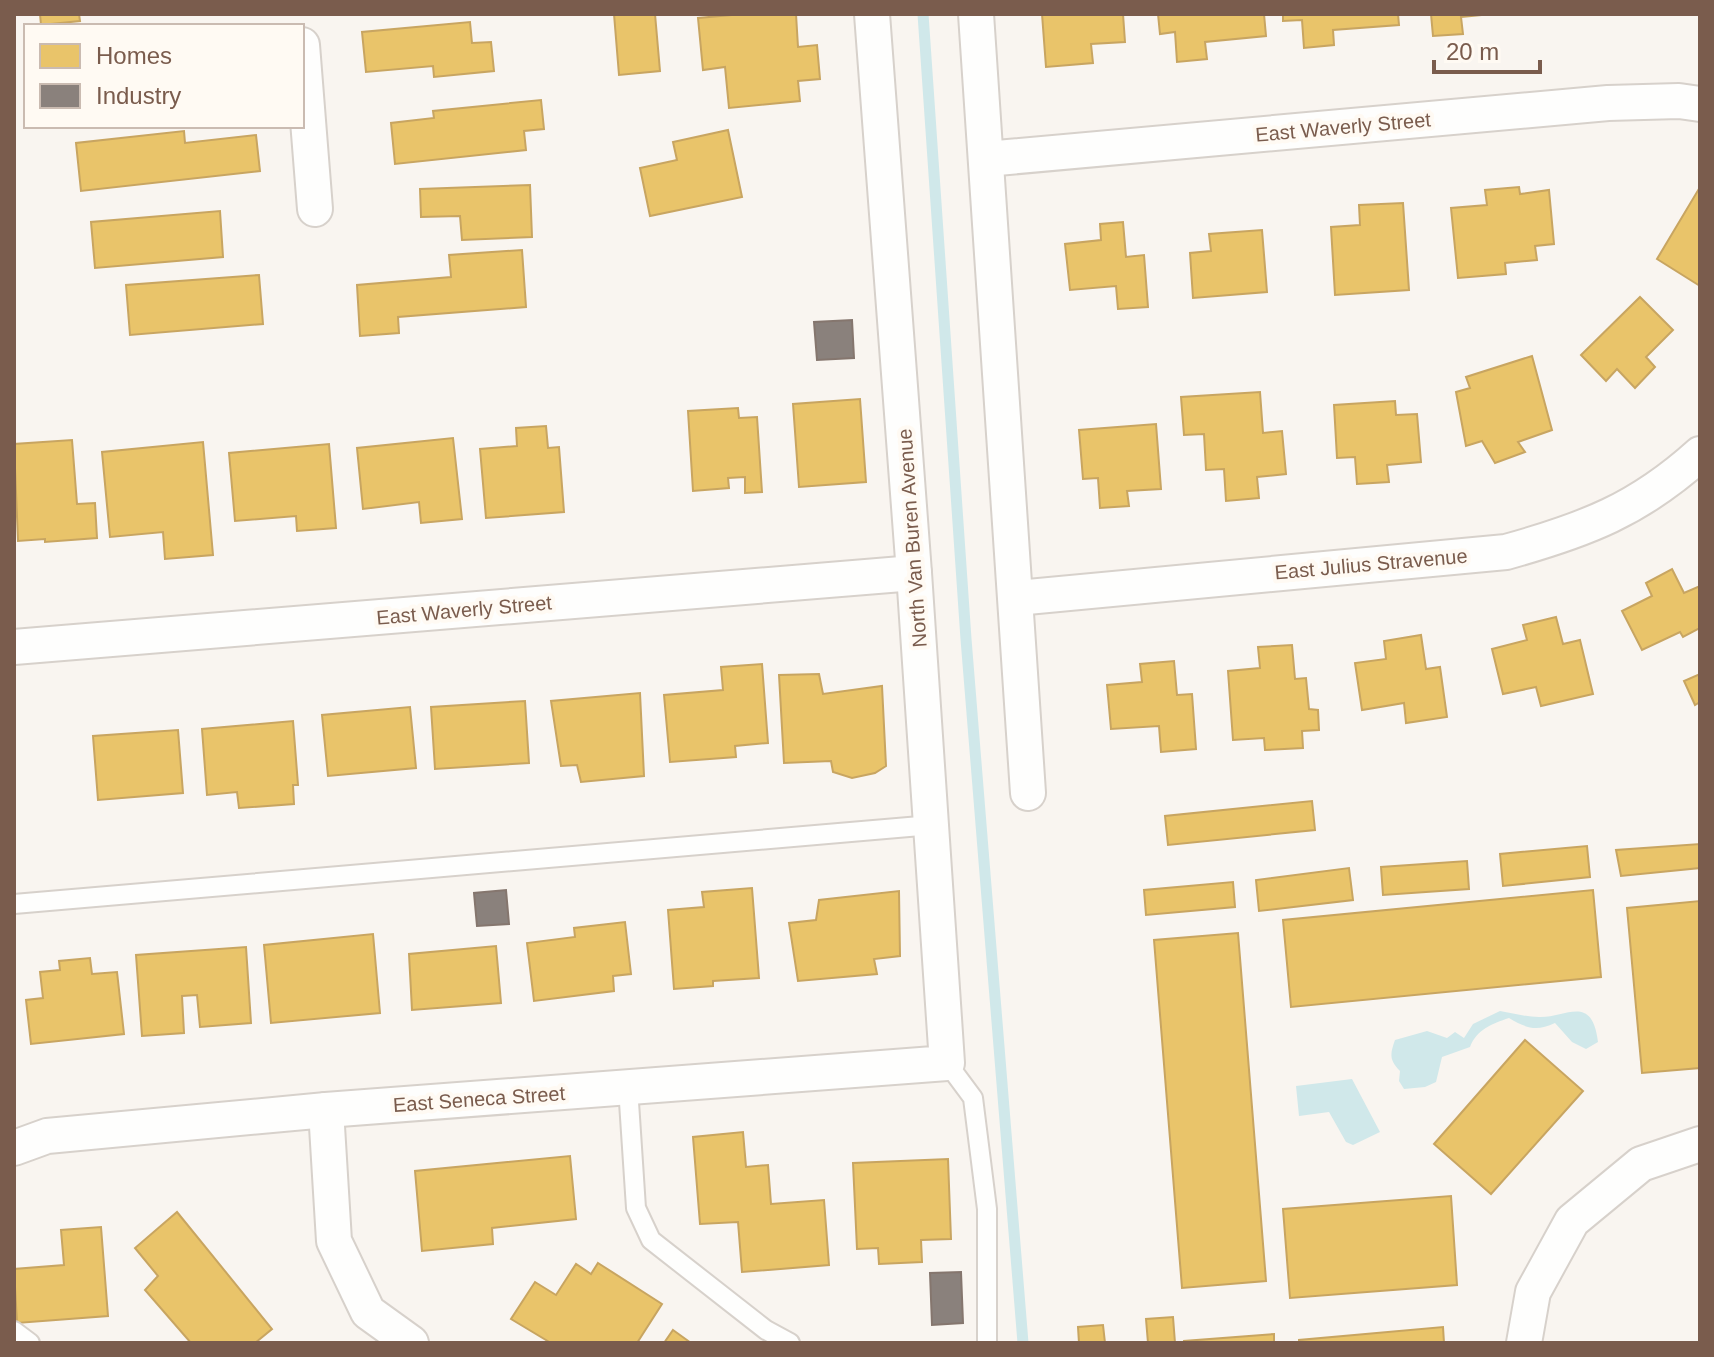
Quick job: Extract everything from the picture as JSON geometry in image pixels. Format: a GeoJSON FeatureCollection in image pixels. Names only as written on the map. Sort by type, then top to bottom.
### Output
{"type":"FeatureCollection","features":[{"type":"Feature","properties":{"kind":"street","name":"North Van Buren Avenue"},"geometry":{"type":"LineString","coordinates":[[872,14],[947,1063]]}},
{"type":"Feature","properties":{"kind":"street"},"geometry":{"type":"LineString","coordinates":[[976,14],[1028,793]]}},
{"type":"Feature","properties":{"kind":"street"},"geometry":{"type":"LineString","coordinates":[[304,70],[315,209]]}},
{"type":"Feature","properties":{"kind":"street","name":"East Waverly Street"},"geometry":{"type":"LineString","coordinates":[[986,159],[1608,103],[1679,101],[1700,104]]}},
{"type":"Feature","properties":{"kind":"street","name":"East Julius Stravenue"},"geometry":{"type":"LineString","coordinates":[[1016,598],[1506,552],[1566,535],[1628,508],[1675,476],[1700,454]]}},
{"type":"Feature","properties":{"kind":"street","name":"East Waverly Street"},"geometry":{"type":"LineString","coordinates":[[14,647],[914,573]]}},
{"type":"Feature","properties":{"kind":"street","name":"East Seneca Street"},"geometry":{"type":"LineString","coordinates":[[14,1148],[47,1136],[326,1110],[947,1063]]}},
{"type":"Feature","properties":{"kind":"street"},"geometry":{"type":"LineString","coordinates":[[326,1110],[334,1241],[368,1312],[411,1343]]}},
{"type":"Feature","properties":{"kind":"street"},"geometry":{"type":"LineString","coordinates":[[1524,1343],[1533,1292],[1572,1221],[1641,1164],[1700,1144]]}},
{"type":"Feature","properties":{"kind":"lane"},"geometry":{"type":"LineString","coordinates":[[14,904],[932,825]]}},
{"type":"Feature","properties":{"kind":"lane"},"geometry":{"type":"LineString","coordinates":[[947,1063],[973,1098],[987,1209],[987,1343]]}},
{"type":"Feature","properties":{"kind":"lane"},"geometry":{"type":"LineString","coordinates":[[628,1087],[636,1208],[651,1240],[766,1330],[790,1343]]}},
{"type":"Feature","properties":{"kind":"lane"},"geometry":{"type":"LineString","coordinates":[[14,1331],[30,1343]]}},
{"type":"Feature","properties":{"kind":"water"},"geometry":{"type":"Polygon","coordinates":[[[1500,1011],[1539,1017],[1584,1013],[1595,1027],[1598,1042],[1586,1049],[1572,1042],[1555,1023],[1531,1028],[1509,1018],[1481,1031],[1470,1047],[1442,1057],[1436,1082],[1425,1087],[1404,1089],[1399,1081],[1400,1071],[1392,1057],[1395,1040],[1427,1031],[1447,1038],[1455,1032],[1464,1038],[1473,1024],[1500,1011]]]}},
{"type":"Feature","properties":{"kind":"water"},"geometry":{"type":"Polygon","coordinates":[[[1352,1079],[1380,1132],[1353,1145],[1346,1142],[1329,1112],[1299,1116],[1296,1086],[1352,1079]]]}},
{"type":"Feature","properties":{"kind":"building: Homes"},"geometry":{"type":"Polygon","coordinates":[[[40,14],[79,14],[80,21],[41,24],[40,14]]]}},
{"type":"Feature","properties":{"kind":"building: Homes"},"geometry":{"type":"Polygon","coordinates":[[[614,14],[655,14],[660,71],[619,75],[614,14]]]}},
{"type":"Feature","properties":{"kind":"building: Homes"},"geometry":{"type":"Polygon","coordinates":[[[796,14],[798,47],[817,45],[820,79],[798,81],[800,101],[729,108],[725,67],[703,70],[698,18],[796,14]]]}},
{"type":"Feature","properties":{"kind":"building: Homes"},"geometry":{"type":"Polygon","coordinates":[[[1042,14],[1123,14],[1125,42],[1091,44],[1093,63],[1046,67],[1042,14]]]}},
{"type":"Feature","properties":{"kind":"building: Homes"},"geometry":{"type":"Polygon","coordinates":[[[1158,14],[1264,14],[1266,36],[1205,42],[1207,59],[1177,62],[1175,32],[1160,34],[1158,14]]]}},
{"type":"Feature","properties":{"kind":"building: Homes"},"geometry":{"type":"Polygon","coordinates":[[[1283,14],[1398,14],[1399,25],[1333,30],[1334,45],[1304,48],[1302,20],[1283,21],[1283,14]]]}},
{"type":"Feature","properties":{"kind":"building: Homes"},"geometry":{"type":"Polygon","coordinates":[[[1431,14],[1492,14],[1461,17],[1463,34],[1433,36],[1431,14]]]}},
{"type":"Feature","properties":{"kind":"building: Homes"},"geometry":{"type":"Polygon","coordinates":[[[470,22],[472,43],[491,42],[494,71],[434,77],[433,66],[366,72],[362,32],[470,22]]]}},
{"type":"Feature","properties":{"kind":"building: Homes"},"geometry":{"type":"Polygon","coordinates":[[[541,100],[544,129],[524,131],[526,150],[395,164],[391,123],[434,118],[433,111],[541,100]]]}},
{"type":"Feature","properties":{"kind":"building: Homes"},"geometry":{"type":"Polygon","coordinates":[[[728,130],[742,197],[650,216],[640,168],[677,160],[673,142],[728,130]]]}},
{"type":"Feature","properties":{"kind":"building: Homes"},"geometry":{"type":"Polygon","coordinates":[[[184,131],[185,143],[256,135],[260,171],[81,191],[76,143],[184,131]]]}},
{"type":"Feature","properties":{"kind":"building: Homes"},"geometry":{"type":"Polygon","coordinates":[[[530,185],[532,237],[462,240],[460,216],[421,217],[420,189],[530,185]]]}},
{"type":"Feature","properties":{"kind":"building: Homes"},"geometry":{"type":"Polygon","coordinates":[[[1519,187],[1520,194],[1549,190],[1554,244],[1535,246],[1537,260],[1505,263],[1506,274],[1458,278],[1451,208],[1487,205],[1485,190],[1519,187]]]}},
{"type":"Feature","properties":{"kind":"building: Homes"},"geometry":{"type":"Polygon","coordinates":[[[1700,187],[1700,286],[1657,259],[1700,187]]]}},
{"type":"Feature","properties":{"kind":"building: Homes"},"geometry":{"type":"Polygon","coordinates":[[[1403,203],[1409,290],[1335,295],[1331,227],[1360,225],[1359,205],[1403,203]]]}},
{"type":"Feature","properties":{"kind":"building: Homes"},"geometry":{"type":"Polygon","coordinates":[[[220,211],[223,257],[95,268],[91,222],[220,211]]]}},
{"type":"Feature","properties":{"kind":"building: Homes"},"geometry":{"type":"Polygon","coordinates":[[[1123,222],[1126,257],[1144,255],[1148,307],[1118,309],[1116,286],[1070,290],[1065,244],[1101,240],[1100,224],[1123,222]]]}},
{"type":"Feature","properties":{"kind":"building: Homes"},"geometry":{"type":"Polygon","coordinates":[[[1262,230],[1267,292],[1193,298],[1190,253],[1211,251],[1209,234],[1262,230]]]}},
{"type":"Feature","properties":{"kind":"building: Homes"},"geometry":{"type":"Polygon","coordinates":[[[522,250],[526,307],[398,317],[399,333],[360,336],[357,285],[451,277],[449,255],[522,250]]]}},
{"type":"Feature","properties":{"kind":"building: Homes"},"geometry":{"type":"Polygon","coordinates":[[[259,275],[263,324],[130,335],[126,285],[259,275]]]}},
{"type":"Feature","properties":{"kind":"building: Homes"},"geometry":{"type":"Polygon","coordinates":[[[1640,297],[1673,330],[1646,357],[1655,367],[1635,388],[1617,369],[1606,381],[1581,355],[1640,297]]]}},
{"type":"Feature","properties":{"kind":"building: Homes"},"geometry":{"type":"Polygon","coordinates":[[[1532,356],[1552,430],[1518,442],[1525,452],[1495,463],[1482,441],[1466,446],[1456,392],[1470,388],[1466,377],[1532,356]]]}},
{"type":"Feature","properties":{"kind":"building: Homes"},"geometry":{"type":"Polygon","coordinates":[[[1260,392],[1263,433],[1282,431],[1286,474],[1257,477],[1259,498],[1226,501],[1224,469],[1206,470],[1204,434],[1184,435],[1181,397],[1260,392]]]}},
{"type":"Feature","properties":{"kind":"building: Homes"},"geometry":{"type":"Polygon","coordinates":[[[860,399],[866,482],[799,487],[793,404],[860,399]]]}},
{"type":"Feature","properties":{"kind":"building: Homes"},"geometry":{"type":"Polygon","coordinates":[[[1395,401],[1396,415],[1417,414],[1421,462],[1387,465],[1389,482],[1357,484],[1355,457],[1337,458],[1334,405],[1395,401]]]}},
{"type":"Feature","properties":{"kind":"building: Homes"},"geometry":{"type":"Polygon","coordinates":[[[738,408],[739,418],[757,417],[762,492],[745,493],[745,477],[728,478],[729,488],[693,491],[688,411],[738,408]]]}},
{"type":"Feature","properties":{"kind":"building: Homes"},"geometry":{"type":"Polygon","coordinates":[[[1156,424],[1161,489],[1127,491],[1129,506],[1100,508],[1098,478],[1083,479],[1079,430],[1156,424]]]}},
{"type":"Feature","properties":{"kind":"building: Homes"},"geometry":{"type":"Polygon","coordinates":[[[546,426],[548,448],[559,447],[564,512],[486,518],[480,449],[517,446],[516,428],[546,426]]]}},
{"type":"Feature","properties":{"kind":"building: Homes"},"geometry":{"type":"Polygon","coordinates":[[[453,438],[462,519],[421,523],[419,502],[363,509],[357,448],[453,438]]]}},
{"type":"Feature","properties":{"kind":"building: Homes"},"geometry":{"type":"Polygon","coordinates":[[[72,440],[77,504],[95,503],[97,538],[18,541],[14,444],[72,440]]]}},
{"type":"Feature","properties":{"kind":"building: Homes"},"geometry":{"type":"Polygon","coordinates":[[[203,442],[213,555],[165,559],[163,532],[110,537],[102,452],[203,442]]]}},
{"type":"Feature","properties":{"kind":"building: Homes"},"geometry":{"type":"Polygon","coordinates":[[[329,444],[336,528],[297,531],[296,516],[235,521],[229,453],[329,444]]]}},
{"type":"Feature","properties":{"kind":"building: Homes"},"geometry":{"type":"Polygon","coordinates":[[[1672,569],[1684,593],[1700,586],[1700,628],[1683,637],[1680,632],[1642,650],[1622,611],[1652,596],[1646,583],[1672,569]]]}},
{"type":"Feature","properties":{"kind":"building: Homes"},"geometry":{"type":"Polygon","coordinates":[[[1556,617],[1563,644],[1580,640],[1593,694],[1541,706],[1536,687],[1503,694],[1492,649],[1527,640],[1523,625],[1556,617]]]}},
{"type":"Feature","properties":{"kind":"building: Homes"},"geometry":{"type":"Polygon","coordinates":[[[1421,635],[1426,669],[1440,667],[1447,717],[1406,723],[1404,703],[1362,710],[1355,663],[1386,659],[1384,641],[1421,635]]]}},
{"type":"Feature","properties":{"kind":"building: Homes"},"geometry":{"type":"Polygon","coordinates":[[[1292,645],[1295,679],[1306,678],[1309,709],[1318,710],[1319,730],[1302,731],[1303,748],[1265,750],[1264,738],[1233,740],[1228,671],[1260,668],[1258,647],[1292,645]]]}},
{"type":"Feature","properties":{"kind":"building: Homes"},"geometry":{"type":"Polygon","coordinates":[[[1174,661],[1177,695],[1192,694],[1196,749],[1161,752],[1159,726],[1111,729],[1107,685],[1142,682],[1140,664],[1174,661]]]}},
{"type":"Feature","properties":{"kind":"building: Homes"},"geometry":{"type":"Polygon","coordinates":[[[762,664],[768,743],[735,746],[736,757],[670,762],[664,695],[723,690],[721,667],[762,664]]]}},
{"type":"Feature","properties":{"kind":"building: Homes"},"geometry":{"type":"Polygon","coordinates":[[[819,674],[823,694],[882,686],[886,766],[875,773],[852,778],[833,772],[831,761],[784,763],[779,675],[819,674]]]}},
{"type":"Feature","properties":{"kind":"building: Homes"},"geometry":{"type":"Polygon","coordinates":[[[1700,674],[1700,702],[1695,705],[1684,681],[1700,674]]]}},
{"type":"Feature","properties":{"kind":"building: Homes"},"geometry":{"type":"Polygon","coordinates":[[[640,693],[644,776],[581,782],[577,765],[561,766],[551,701],[640,693]]]}},
{"type":"Feature","properties":{"kind":"building: Homes"},"geometry":{"type":"Polygon","coordinates":[[[525,701],[529,763],[435,769],[431,707],[525,701]]]}},
{"type":"Feature","properties":{"kind":"building: Homes"},"geometry":{"type":"Polygon","coordinates":[[[410,707],[416,768],[328,776],[322,715],[410,707]]]}},
{"type":"Feature","properties":{"kind":"building: Homes"},"geometry":{"type":"Polygon","coordinates":[[[293,721],[298,785],[293,785],[294,804],[239,808],[237,792],[207,795],[202,729],[293,721]]]}},
{"type":"Feature","properties":{"kind":"building: Homes"},"geometry":{"type":"Polygon","coordinates":[[[178,730],[183,793],[98,800],[93,736],[178,730]]]}},
{"type":"Feature","properties":{"kind":"building: Homes"},"geometry":{"type":"Polygon","coordinates":[[[1312,801],[1315,830],[1168,845],[1165,816],[1312,801]]]}},
{"type":"Feature","properties":{"kind":"building: Homes"},"geometry":{"type":"Polygon","coordinates":[[[1700,844],[1700,868],[1621,876],[1616,850],[1700,844]]]}},
{"type":"Feature","properties":{"kind":"building: Homes"},"geometry":{"type":"Polygon","coordinates":[[[1587,846],[1590,877],[1503,886],[1500,854],[1587,846]]]}},
{"type":"Feature","properties":{"kind":"building: Homes"},"geometry":{"type":"Polygon","coordinates":[[[1467,861],[1469,889],[1383,895],[1381,867],[1467,861]]]}},
{"type":"Feature","properties":{"kind":"building: Homes"},"geometry":{"type":"Polygon","coordinates":[[[1349,868],[1353,900],[1259,911],[1256,880],[1349,868]]]}},
{"type":"Feature","properties":{"kind":"building: Homes"},"geometry":{"type":"Polygon","coordinates":[[[1233,882],[1235,907],[1146,915],[1144,890],[1233,882]]]}},
{"type":"Feature","properties":{"kind":"building: Homes"},"geometry":{"type":"Polygon","coordinates":[[[752,888],[759,978],[713,981],[713,986],[674,989],[668,910],[704,907],[702,892],[752,888]]]}},
{"type":"Feature","properties":{"kind":"building: Homes"},"geometry":{"type":"Polygon","coordinates":[[[1593,890],[1601,977],[1291,1007],[1283,920],[1593,890]]]}},
{"type":"Feature","properties":{"kind":"building: Homes"},"geometry":{"type":"Polygon","coordinates":[[[899,891],[900,956],[874,959],[877,974],[798,981],[789,923],[816,920],[819,900],[899,891]]]}},
{"type":"Feature","properties":{"kind":"building: Homes"},"geometry":{"type":"Polygon","coordinates":[[[1700,901],[1700,1068],[1642,1073],[1627,908],[1700,901]]]}},
{"type":"Feature","properties":{"kind":"building: Homes"},"geometry":{"type":"Polygon","coordinates":[[[625,922],[631,974],[613,976],[614,991],[534,1001],[527,943],[575,937],[574,928],[625,922]]]}},
{"type":"Feature","properties":{"kind":"building: Homes"},"geometry":{"type":"Polygon","coordinates":[[[1238,933],[1266,1281],[1182,1288],[1154,940],[1238,933]]]}},
{"type":"Feature","properties":{"kind":"building: Homes"},"geometry":{"type":"Polygon","coordinates":[[[373,934],[380,1013],[271,1023],[264,945],[373,934]]]}},
{"type":"Feature","properties":{"kind":"building: Homes"},"geometry":{"type":"Polygon","coordinates":[[[496,946],[501,1003],[412,1010],[409,954],[496,946]]]}},
{"type":"Feature","properties":{"kind":"building: Homes"},"geometry":{"type":"Polygon","coordinates":[[[246,947],[251,1023],[200,1027],[197,995],[182,996],[184,1033],[142,1036],[136,955],[246,947]]]}},
{"type":"Feature","properties":{"kind":"building: Homes"},"geometry":{"type":"Polygon","coordinates":[[[90,958],[92,974],[117,972],[124,1034],[31,1044],[26,1000],[43,998],[40,972],[60,970],[59,961],[90,958]]]}},
{"type":"Feature","properties":{"kind":"building: Homes"},"geometry":{"type":"Polygon","coordinates":[[[1525,1040],[1583,1091],[1491,1194],[1434,1144],[1525,1040]]]}},
{"type":"Feature","properties":{"kind":"building: Homes"},"geometry":{"type":"Polygon","coordinates":[[[743,1132],[746,1167],[768,1165],[771,1204],[824,1200],[829,1265],[742,1272],[738,1222],[700,1224],[693,1137],[743,1132]]]}},
{"type":"Feature","properties":{"kind":"building: Homes"},"geometry":{"type":"Polygon","coordinates":[[[570,1156],[576,1219],[492,1228],[493,1244],[422,1251],[415,1171],[570,1156]]]}},
{"type":"Feature","properties":{"kind":"building: Homes"},"geometry":{"type":"Polygon","coordinates":[[[948,1159],[951,1239],[921,1240],[922,1262],[879,1264],[878,1248],[857,1249],[853,1163],[948,1159]]]}},
{"type":"Feature","properties":{"kind":"building: Homes"},"geometry":{"type":"Polygon","coordinates":[[[1451,1196],[1457,1285],[1290,1298],[1283,1209],[1451,1196]]]}},
{"type":"Feature","properties":{"kind":"building: Homes"},"geometry":{"type":"Polygon","coordinates":[[[177,1212],[272,1329],[255,1343],[191,1343],[145,1290],[158,1276],[135,1248],[177,1212]]]}},
{"type":"Feature","properties":{"kind":"building: Homes"},"geometry":{"type":"Polygon","coordinates":[[[101,1227],[108,1316],[17,1323],[14,1269],[64,1265],[61,1230],[101,1227]]]}},
{"type":"Feature","properties":{"kind":"building: Homes"},"geometry":{"type":"Polygon","coordinates":[[[598,1263],[662,1304],[637,1343],[551,1343],[511,1319],[535,1282],[556,1295],[576,1264],[591,1274],[598,1263]]]}},
{"type":"Feature","properties":{"kind":"building: Homes"},"geometry":{"type":"Polygon","coordinates":[[[1173,1317],[1175,1343],[1148,1343],[1146,1319],[1173,1317]]]}},
{"type":"Feature","properties":{"kind":"building: Homes"},"geometry":{"type":"Polygon","coordinates":[[[1103,1325],[1105,1343],[1079,1343],[1078,1327],[1103,1325]]]}},
{"type":"Feature","properties":{"kind":"building: Homes"},"geometry":{"type":"Polygon","coordinates":[[[1443,1327],[1444,1343],[1299,1343],[1299,1340],[1443,1327]]]}},
{"type":"Feature","properties":{"kind":"building: Homes"},"geometry":{"type":"Polygon","coordinates":[[[673,1330],[691,1343],[664,1343],[673,1330]]]}},
{"type":"Feature","properties":{"kind":"building: Homes"},"geometry":{"type":"Polygon","coordinates":[[[1274,1334],[1274,1343],[1184,1343],[1184,1341],[1274,1334]]]}},
{"type":"Feature","properties":{"kind":"building: Industry"},"geometry":{"type":"Polygon","coordinates":[[[852,320],[854,358],[817,360],[814,322],[852,320]]]}},
{"type":"Feature","properties":{"kind":"building: Industry"},"geometry":{"type":"Polygon","coordinates":[[[506,890],[509,924],[477,926],[474,893],[506,890]]]}},
{"type":"Feature","properties":{"kind":"building: Industry"},"geometry":{"type":"Polygon","coordinates":[[[961,1272],[963,1323],[932,1325],[930,1273],[961,1272]]]}},
{"type":"Feature","properties":{"kind":"waterway"},"geometry":{"type":"LineString","coordinates":[[923,14],[966,639],[1023,1343]]}}]}
